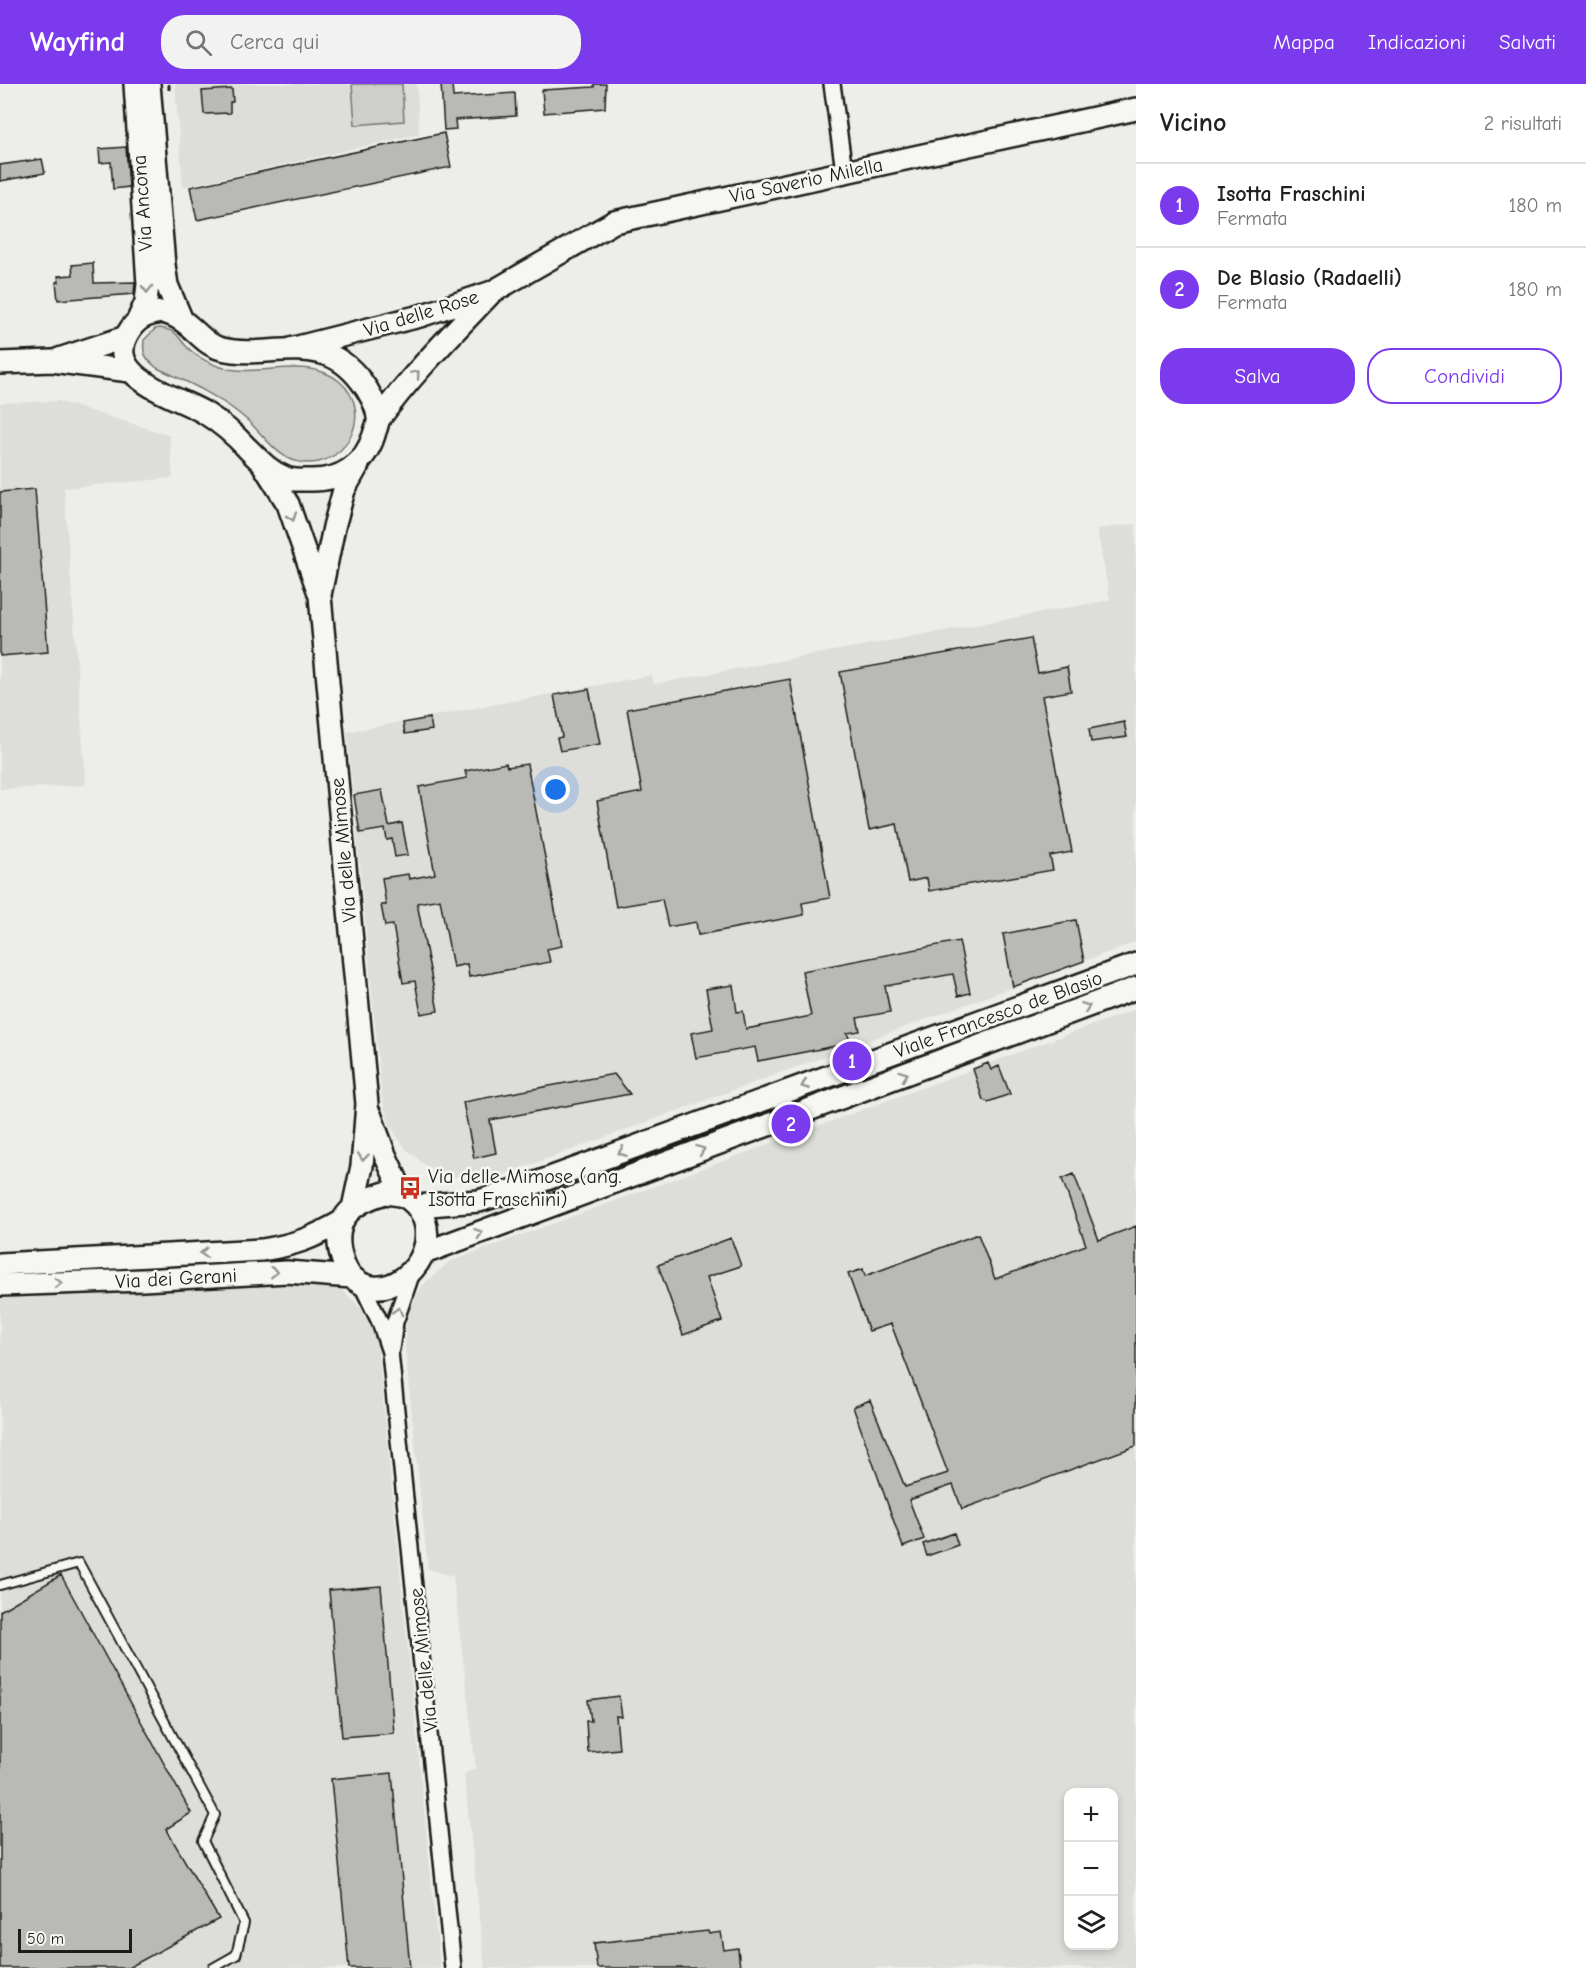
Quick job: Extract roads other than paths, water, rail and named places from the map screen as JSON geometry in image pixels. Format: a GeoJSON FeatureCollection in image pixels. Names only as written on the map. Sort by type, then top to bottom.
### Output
{"type":"FeatureCollection","features":[{"type":"Feature","properties":{"kind":"street","name":"Via Ancona"},"geometry":{"type":"LineString","coordinates":[[126,337],[138,320],[146,302],[148,284],[135,84]]}},
{"type":"Feature","properties":{"kind":"street","name":"Via Ancona"},"geometry":{"type":"LineString","coordinates":[[149,84],[164,265],[167,285],[181,318]]}},
{"type":"Feature","properties":{"kind":"street"},"geometry":{"type":"LineString","coordinates":[[832,84],[844,171]]}},
{"type":"Feature","properties":{"kind":"street","name":"Via Saverio Milella"},"geometry":{"type":"LineString","coordinates":[[492,292],[614,222],[1136,108]]}},
{"type":"Feature","properties":{"kind":"street","name":"Via delle Rose"},"geometry":{"type":"LineString","coordinates":[[290,349],[420,316],[492,292]]}},
{"type":"Feature","properties":{"kind":"street","name":"Via delle Rose"},"geometry":{"type":"LineString","coordinates":[[359,462],[371,444],[379,419],[395,397],[492,292]]}},
{"type":"Feature","properties":{"kind":"street"},"geometry":{"type":"LineString","coordinates":[[138,320],[161,312],[181,318],[200,336],[219,349],[245,353],[290,349],[323,353],[350,367],[368,391],[379,419]]}},
{"type":"Feature","properties":{"kind":"street"},"geometry":{"type":"LineString","coordinates":[[52,361],[126,337],[124,355],[130,371],[147,385],[205,413],[234,434],[264,466],[288,479],[314,480],[343,475],[359,462]]}},
{"type":"Feature","properties":{"kind":"street"},"geometry":{"type":"LineString","coordinates":[[0,363],[52,361],[130,371]]}},
{"type":"Feature","properties":{"kind":"street","name":"Via delle Mimose"},"geometry":{"type":"LineString","coordinates":[[320,596],[344,490],[359,462]]}},
{"type":"Feature","properties":{"kind":"street","name":"Via delle Mimose"},"geometry":{"type":"LineString","coordinates":[[264,466],[288,504],[320,596],[367,1104],[362,1166],[347,1215]]}},
{"type":"Feature","properties":{"kind":"street","name":"Viale Francesco de Blasio"},"geometry":{"type":"LineString","coordinates":[[410,1201],[479,1201],[536,1183],[1136,964]]}},
{"type":"Feature","properties":{"kind":"street","name":"Viale Francesco de Blasio"},"geometry":{"type":"LineString","coordinates":[[424,1253],[1136,988]]}},
{"type":"Feature","properties":{"kind":"street","name":"Via delle Mimose"},"geometry":{"type":"LineString","coordinates":[[367,1104],[385,1155],[410,1201]]}},
{"type":"Feature","properties":{"kind":"street"},"geometry":{"type":"LineString","coordinates":[[385,1192],[410,1201],[426,1226],[427,1242],[424,1253],[412,1272],[395,1322],[390,1352],[380,1322],[357,1280],[342,1259],[339,1244],[347,1215],[368,1198],[385,1192]]}},
{"type":"Feature","properties":{"kind":"street","name":"Via dei Gerani"},"geometry":{"type":"LineString","coordinates":[[0,1264],[262,1250],[293,1245],[320,1234],[347,1215]]}},
{"type":"Feature","properties":{"kind":"street","name":"Via dei Gerani"},"geometry":{"type":"LineString","coordinates":[[0,1285],[287,1272],[357,1280]]}},
{"type":"Feature","properties":{"kind":"street"},"geometry":{"type":"LineString","coordinates":[[357,1280],[374,1287],[387,1286],[412,1272]]}},
{"type":"Feature","properties":{"kind":"street","name":"Via delle Mimose"},"geometry":{"type":"LineString","coordinates":[[390,1352],[453,1968]]}},
{"type":"Feature","properties":{"kind":"lane"},"geometry":{"type":"LineString","coordinates":[[0,1585],[79,1563],[215,1815],[203,1840],[244,1923],[236,1955],[213,1968]]}},
{"type":"Feature","properties":{"kind":"place","name":"Isotta Fraschini"},"geometry":{"type":"Point","coordinates":[852,1061]}},
{"type":"Feature","properties":{"kind":"place","name":"De Blasio (Radaelli)"},"geometry":{"type":"Point","coordinates":[791,1124]}},
{"type":"Feature","properties":{"kind":"place","name":"Via delle Mimose (ang. Isotta Fraschini)"},"geometry":{"type":"Point","coordinates":[410,1188]}}]}
